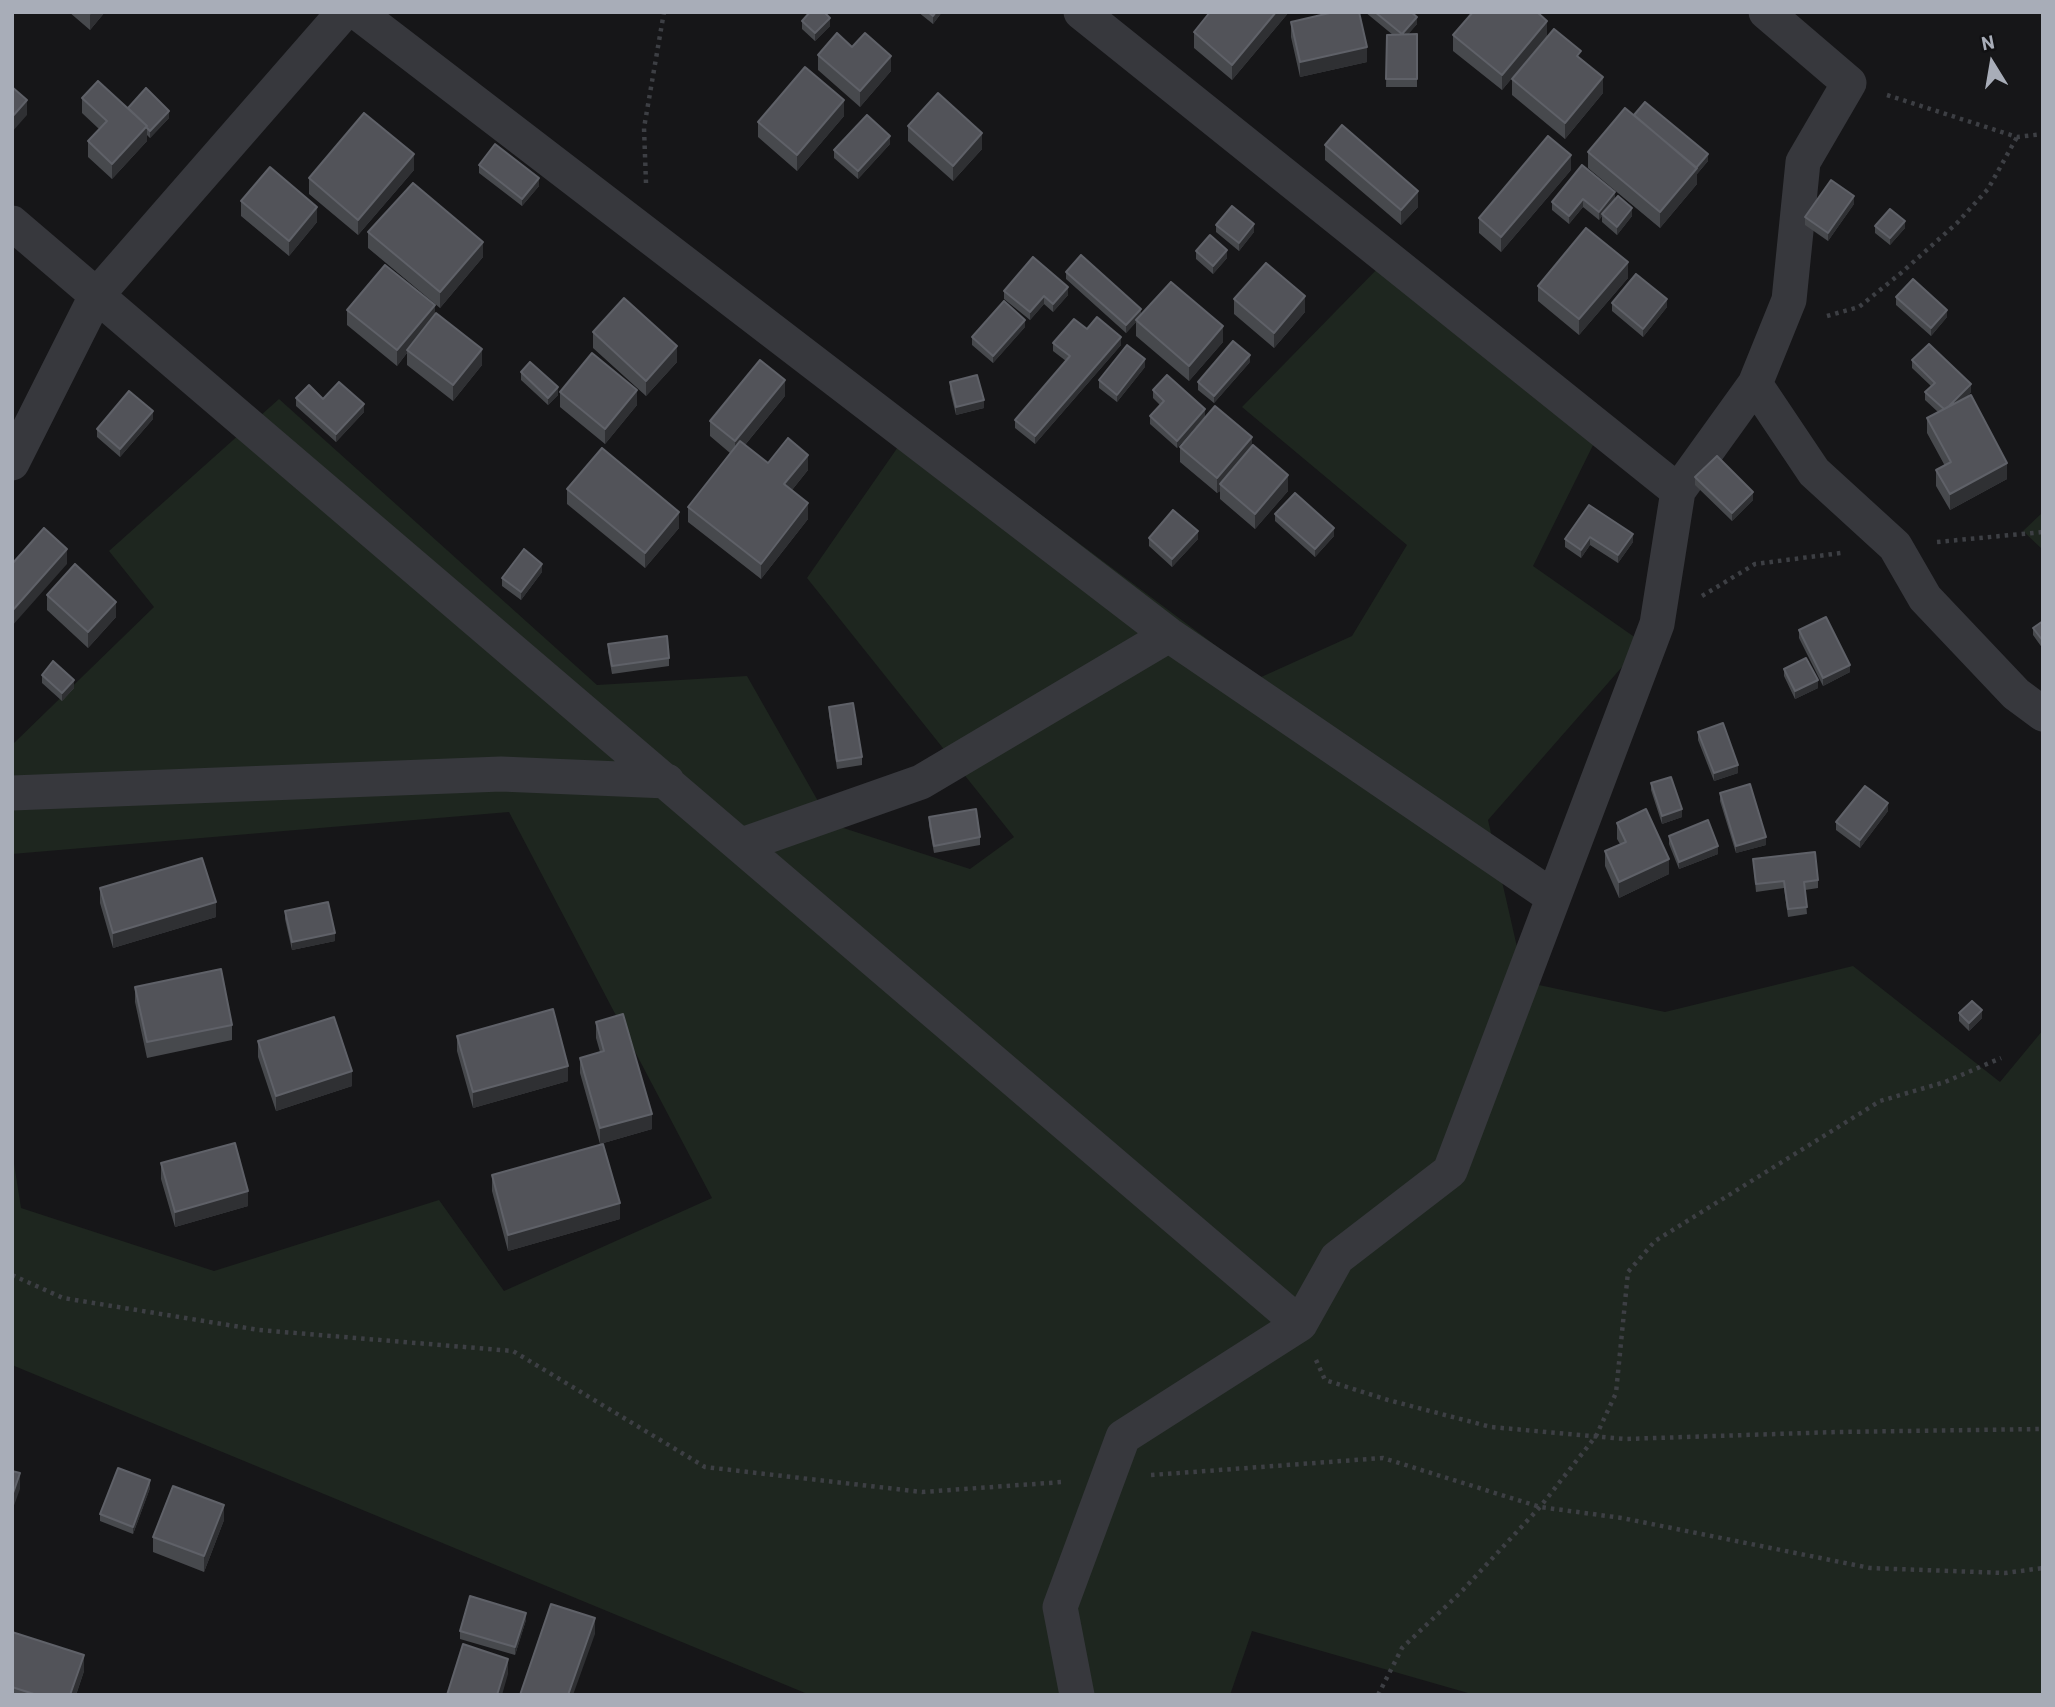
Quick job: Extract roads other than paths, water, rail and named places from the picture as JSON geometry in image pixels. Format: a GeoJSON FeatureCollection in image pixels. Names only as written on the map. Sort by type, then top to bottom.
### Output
{"type":"FeatureCollection","features":[{"type":"Feature","properties":{"kind":"street"},"geometry":{"type":"LineString","coordinates":[[12,463],[96,296],[344,12]]}},
{"type":"Feature","properties":{"kind":"street"},"geometry":{"type":"LineString","coordinates":[[357,12],[1169,635],[1553,897]]}},
{"type":"Feature","properties":{"kind":"street"},"geometry":{"type":"LineString","coordinates":[[1081,12],[1678,491]]}},
{"type":"Feature","properties":{"kind":"street"},"geometry":{"type":"LineString","coordinates":[[1077,1695],[1060,1607],[1123,1437],[1300,1324],[1337,1258],[1450,1171],[1657,624],[1678,491],[1755,384],[1789,300],[1803,162],[1849,83],[1766,12]]}},
{"type":"Feature","properties":{"kind":"street"},"geometry":{"type":"LineString","coordinates":[[12,223],[1300,1324]]}},
{"type":"Feature","properties":{"kind":"street"},"geometry":{"type":"LineString","coordinates":[[1755,384],[1814,472],[1895,546],[1925,598],[2016,694],[2043,714]]}},
{"type":"Feature","properties":{"kind":"street"},"geometry":{"type":"LineString","coordinates":[[742,845],[921,782],[1169,635]]}},
{"type":"Feature","properties":{"kind":"street"},"geometry":{"type":"LineString","coordinates":[[12,793],[501,774],[667,781]]}}]}
